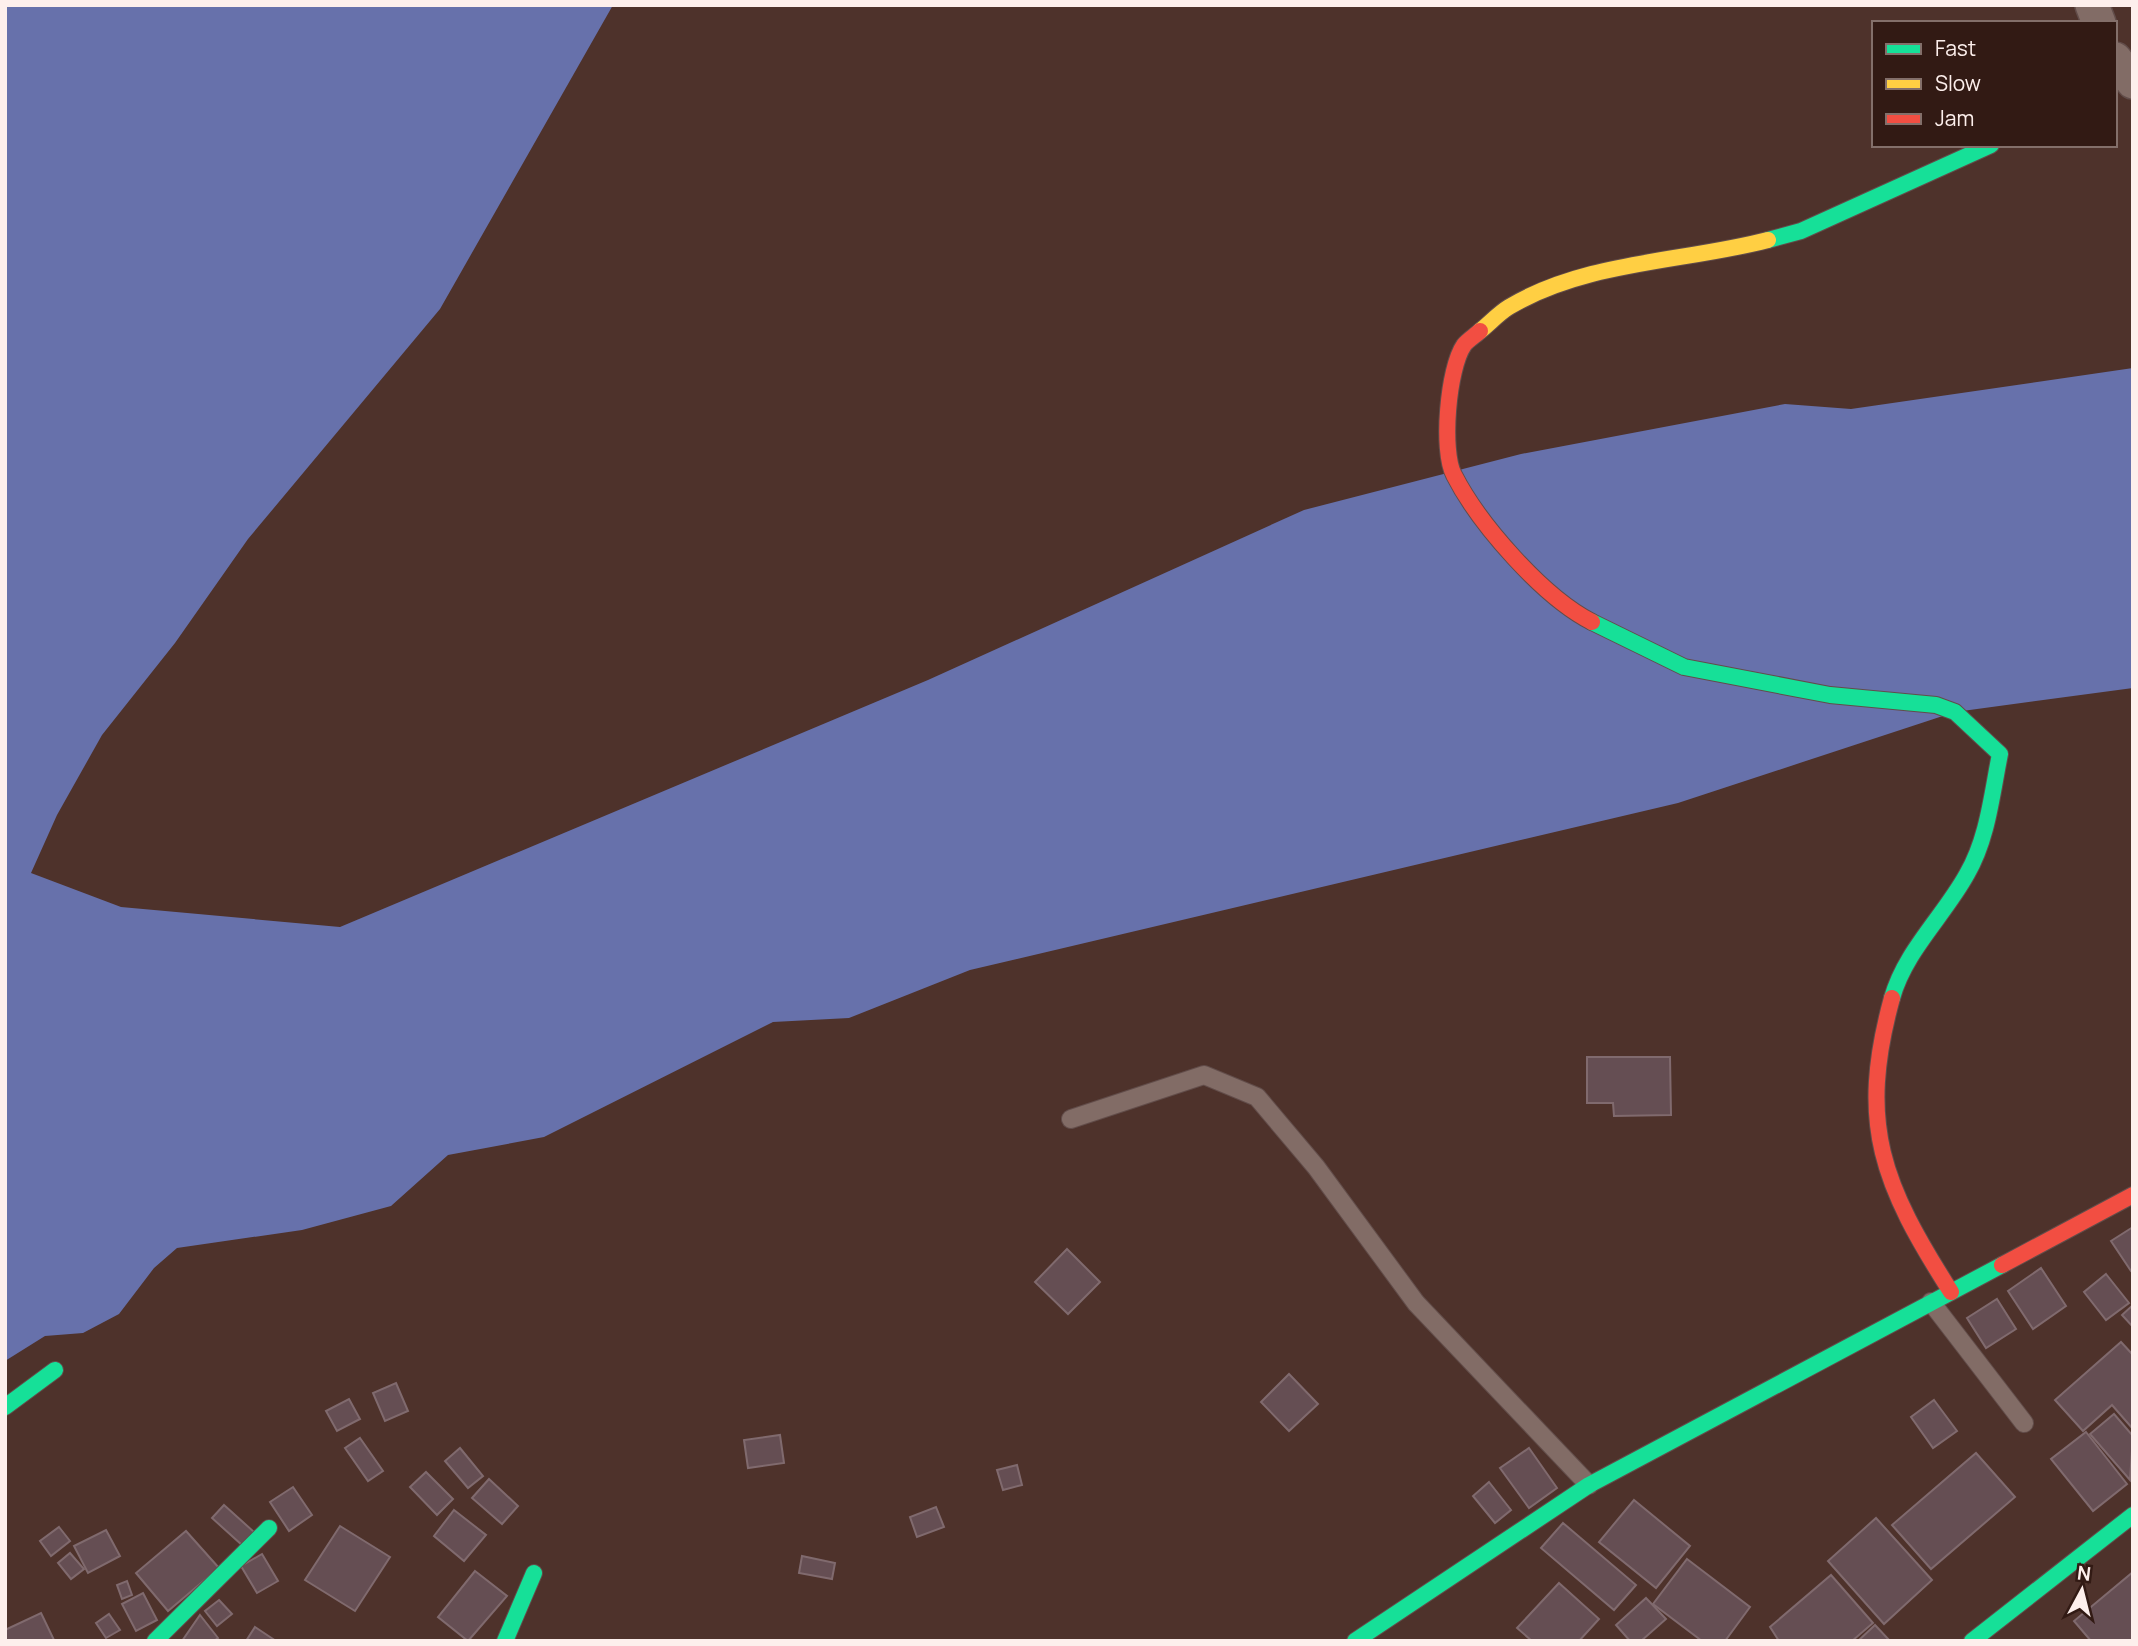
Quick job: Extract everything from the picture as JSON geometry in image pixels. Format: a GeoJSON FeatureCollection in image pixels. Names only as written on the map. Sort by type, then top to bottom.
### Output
{"type":"FeatureCollection","features":[{"type":"Feature","properties":{"kind":"street"},"geometry":{"type":"LineString","coordinates":[[1951,1292],[1911,1229],[1887,1173],[1874,1105],[1879,1045],[1895,988],[1927,930],[1968,873],[1985,829],[2000,754],[1955,712],[1936,705],[1830,695],[1684,667],[1573,612],[1498,541],[1452,473],[1446,403],[1464,345],[1508,307],[1556,286],[1623,268],[1752,244],[1801,231],[1987,147]]}},
{"type":"Feature","properties":{"kind":"street"},"geometry":{"type":"LineString","coordinates":[[1355,1641],[1589,1485],[2133,1195]]}},
{"type":"Feature","properties":{"kind":"street"},"geometry":{"type":"LineString","coordinates":[[5,1407],[55,1370]]}},
{"type":"Feature","properties":{"kind":"street"},"geometry":{"type":"LineString","coordinates":[[1972,1641],[2133,1515]]}},
{"type":"Feature","properties":{"kind":"street"},"geometry":{"type":"LineString","coordinates":[[155,1641],[269,1528]]}},
{"type":"Feature","properties":{"kind":"street"},"geometry":{"type":"LineString","coordinates":[[505,1641],[534,1573]]}},
{"type":"Feature","properties":{"kind":"lane"},"geometry":{"type":"LineString","coordinates":[[1071,1119],[1204,1075],[1257,1097],[1316,1167],[1416,1303],[1589,1485]]}},
{"type":"Feature","properties":{"kind":"lane"},"geometry":{"type":"LineString","coordinates":[[1931,1302],[2024,1423]]}},
{"type":"Feature","properties":{"kind":"water"},"geometry":{"type":"Polygon","coordinates":[[[5,5],[613,5],[440,309],[248,539],[175,643],[102,735],[57,815],[31,873],[121,907],[340,927],[928,680],[1304,510],[1521,454],[1785,404],[1851,409],[2133,368],[2133,688],[1955,712],[1678,803],[970,970],[849,1018],[773,1022],[544,1137],[448,1155],[391,1206],[302,1230],[177,1248],[154,1268],[119,1314],[83,1333],[45,1336],[5,1361],[5,5]]]}},
{"type":"Feature","properties":{"kind":"building"},"geometry":{"type":"Polygon","coordinates":[[[1587,1057],[1670,1057],[1671,1115],[1614,1116],[1613,1103],[1587,1103],[1587,1057]]]}},
{"type":"Feature","properties":{"kind":"building"},"geometry":{"type":"Polygon","coordinates":[[[2133,1227],[2133,1270],[2131,1271],[2111,1241],[2133,1227]]]}},
{"type":"Feature","properties":{"kind":"building"},"geometry":{"type":"Polygon","coordinates":[[[1067,1249],[1100,1282],[1068,1314],[1035,1282],[1067,1249]]]}},
{"type":"Feature","properties":{"kind":"building"},"geometry":{"type":"Polygon","coordinates":[[[2041,1268],[2066,1306],[2033,1329],[2008,1291],[2041,1268]]]}},
{"type":"Feature","properties":{"kind":"building"},"geometry":{"type":"Polygon","coordinates":[[[2106,1274],[2129,1303],[2106,1320],[2084,1292],[2106,1274]]]}},
{"type":"Feature","properties":{"kind":"building"},"geometry":{"type":"Polygon","coordinates":[[[1997,1299],[2016,1329],[1986,1348],[1967,1318],[1997,1299]]]}},
{"type":"Feature","properties":{"kind":"building"},"geometry":{"type":"Polygon","coordinates":[[[2133,1305],[2133,1327],[2122,1315],[2133,1305]]]}},
{"type":"Feature","properties":{"kind":"building"},"geometry":{"type":"Polygon","coordinates":[[[2121,1342],[2133,1355],[2133,1429],[2112,1405],[2083,1431],[2055,1400],[2121,1342]]]}},
{"type":"Feature","properties":{"kind":"building"},"geometry":{"type":"Polygon","coordinates":[[[1289,1374],[1318,1404],[1289,1431],[1261,1402],[1289,1374]]]}},
{"type":"Feature","properties":{"kind":"building"},"geometry":{"type":"Polygon","coordinates":[[[396,1383],[408,1411],[385,1421],[373,1393],[396,1383]]]}},
{"type":"Feature","properties":{"kind":"building"},"geometry":{"type":"Polygon","coordinates":[[[349,1399],[360,1419],[337,1431],[326,1411],[349,1399]]]}},
{"type":"Feature","properties":{"kind":"building"},"geometry":{"type":"Polygon","coordinates":[[[1934,1400],[1957,1431],[1933,1448],[1911,1417],[1934,1400]]]}},
{"type":"Feature","properties":{"kind":"building"},"geometry":{"type":"Polygon","coordinates":[[[2114,1414],[2133,1436],[2130,1480],[2090,1434],[2114,1414]]]}},
{"type":"Feature","properties":{"kind":"building"},"geometry":{"type":"Polygon","coordinates":[[[2086,1432],[2127,1484],[2093,1511],[2051,1459],[2086,1432]]]}},
{"type":"Feature","properties":{"kind":"building"},"geometry":{"type":"Polygon","coordinates":[[[780,1435],[784,1463],[748,1468],[744,1440],[780,1435]]]}},
{"type":"Feature","properties":{"kind":"building"},"geometry":{"type":"Polygon","coordinates":[[[360,1438],[383,1471],[368,1481],[345,1448],[360,1438]]]}},
{"type":"Feature","properties":{"kind":"building"},"geometry":{"type":"Polygon","coordinates":[[[460,1448],[483,1476],[468,1488],[445,1461],[460,1448]]]}},
{"type":"Feature","properties":{"kind":"building"},"geometry":{"type":"Polygon","coordinates":[[[1529,1448],[1557,1488],[1529,1508],[1500,1468],[1529,1448]]]}},
{"type":"Feature","properties":{"kind":"building"},"geometry":{"type":"Polygon","coordinates":[[[1976,1453],[2015,1497],[1931,1569],[1892,1525],[1976,1453]]]}},
{"type":"Feature","properties":{"kind":"building"},"geometry":{"type":"Polygon","coordinates":[[[1017,1465],[1022,1485],[1003,1490],[997,1470],[1017,1465]]]}},
{"type":"Feature","properties":{"kind":"building"},"geometry":{"type":"Polygon","coordinates":[[[426,1472],[453,1499],[437,1515],[410,1487],[426,1472]]]}},
{"type":"Feature","properties":{"kind":"building"},"geometry":{"type":"Polygon","coordinates":[[[489,1479],[518,1506],[502,1524],[472,1498],[489,1479]]]}},
{"type":"Feature","properties":{"kind":"building"},"geometry":{"type":"Polygon","coordinates":[[[1489,1482],[1511,1510],[1495,1523],[1473,1496],[1489,1482]]]}},
{"type":"Feature","properties":{"kind":"building"},"geometry":{"type":"Polygon","coordinates":[[[293,1487],[312,1515],[289,1531],[270,1502],[293,1487]]]}},
{"type":"Feature","properties":{"kind":"building"},"geometry":{"type":"Polygon","coordinates":[[[1634,1500],[1690,1546],[1656,1588],[1599,1542],[1634,1500]]]}},
{"type":"Feature","properties":{"kind":"building"},"geometry":{"type":"Polygon","coordinates":[[[224,1505],[254,1532],[242,1545],[212,1518],[224,1505]]]}},
{"type":"Feature","properties":{"kind":"building"},"geometry":{"type":"Polygon","coordinates":[[[936,1507],[944,1527],[917,1537],[910,1517],[936,1507]]]}},
{"type":"Feature","properties":{"kind":"building"},"geometry":{"type":"Polygon","coordinates":[[[454,1510],[486,1535],[464,1561],[434,1536],[454,1510]]]}},
{"type":"Feature","properties":{"kind":"building"},"geometry":{"type":"Polygon","coordinates":[[[1876,1518],[1932,1580],[1884,1624],[1828,1561],[1876,1518]]]}},
{"type":"Feature","properties":{"kind":"building"},"geometry":{"type":"Polygon","coordinates":[[[1563,1523],[1636,1585],[1614,1610],[1541,1548],[1563,1523]]]}},
{"type":"Feature","properties":{"kind":"building"},"geometry":{"type":"Polygon","coordinates":[[[340,1526],[390,1557],[355,1611],[305,1580],[340,1526]]]}},
{"type":"Feature","properties":{"kind":"building"},"geometry":{"type":"Polygon","coordinates":[[[59,1527],[70,1541],[51,1556],[40,1541],[59,1527]]]}},
{"type":"Feature","properties":{"kind":"building"},"geometry":{"type":"Polygon","coordinates":[[[106,1530],[120,1556],[88,1573],[74,1546],[106,1530]]]}},
{"type":"Feature","properties":{"kind":"building"},"geometry":{"type":"Polygon","coordinates":[[[186,1531],[219,1568],[168,1611],[136,1573],[186,1531]]]}},
{"type":"Feature","properties":{"kind":"building"},"geometry":{"type":"Polygon","coordinates":[[[70,1553],[84,1569],[71,1579],[58,1563],[70,1553]]]}},
{"type":"Feature","properties":{"kind":"building"},"geometry":{"type":"Polygon","coordinates":[[[262,1554],[278,1581],[257,1593],[241,1566],[262,1554]]]}},
{"type":"Feature","properties":{"kind":"building"},"geometry":{"type":"Polygon","coordinates":[[[802,1556],[835,1563],[832,1579],[799,1573],[802,1556]]]}},
{"type":"Feature","properties":{"kind":"building"},"geometry":{"type":"Polygon","coordinates":[[[1687,1559],[1750,1607],[1725,1641],[1702,1641],[1653,1604],[1687,1559]]]}},
{"type":"Feature","properties":{"kind":"building"},"geometry":{"type":"Polygon","coordinates":[[[475,1571],[507,1596],[468,1641],[438,1617],[475,1571]]]}},
{"type":"Feature","properties":{"kind":"building"},"geometry":{"type":"Polygon","coordinates":[[[2133,1572],[2133,1641],[2091,1641],[2074,1621],[2133,1572]]]}},
{"type":"Feature","properties":{"kind":"building"},"geometry":{"type":"Polygon","coordinates":[[[1831,1575],[1873,1623],[1852,1641],[1779,1641],[1770,1627],[1831,1575]]]}},
{"type":"Feature","properties":{"kind":"building"},"geometry":{"type":"Polygon","coordinates":[[[127,1581],[132,1595],[122,1599],[117,1585],[127,1581]]]}},
{"type":"Feature","properties":{"kind":"building"},"geometry":{"type":"Polygon","coordinates":[[[1559,1583],[1599,1619],[1579,1641],[1532,1641],[1517,1628],[1559,1583]]]}},
{"type":"Feature","properties":{"kind":"building"},"geometry":{"type":"Polygon","coordinates":[[[143,1593],[157,1620],[136,1631],[122,1604],[143,1593]]]}},
{"type":"Feature","properties":{"kind":"building"},"geometry":{"type":"Polygon","coordinates":[[[1646,1598],[1666,1619],[1641,1641],[1630,1641],[1616,1625],[1646,1598]]]}},
{"type":"Feature","properties":{"kind":"building"},"geometry":{"type":"Polygon","coordinates":[[[219,1600],[232,1614],[217,1626],[205,1611],[219,1600]]]}},
{"type":"Feature","properties":{"kind":"building"},"geometry":{"type":"Polygon","coordinates":[[[41,1613],[54,1640],[5,1641],[5,1630],[41,1613]]]}},
{"type":"Feature","properties":{"kind":"building"},"geometry":{"type":"Polygon","coordinates":[[[109,1614],[120,1630],[106,1638],[96,1623],[109,1614]]]}},
{"type":"Feature","properties":{"kind":"building"},"geometry":{"type":"Polygon","coordinates":[[[200,1615],[218,1638],[214,1641],[182,1641],[200,1615]]]}},
{"type":"Feature","properties":{"kind":"building"},"geometry":{"type":"Polygon","coordinates":[[[1875,1625],[1890,1641],[1858,1641],[1875,1625]]]}},
{"type":"Feature","properties":{"kind":"building"},"geometry":{"type":"Polygon","coordinates":[[[255,1627],[276,1641],[246,1641],[255,1627]]]}},
{"type":"Feature","properties":{"kind":"traffic: fast"},"geometry":{"type":"LineString","coordinates":[[1768,240],[1801,231],[1987,147]]}},
{"type":"Feature","properties":{"kind":"traffic: fast"},"geometry":{"type":"LineString","coordinates":[[1592,622],[1684,667],[1830,695],[1936,705],[1955,712],[2000,754],[1988,815],[1974,860],[1958,889],[1915,949],[1892,998]]}},
{"type":"Feature","properties":{"kind":"traffic: fast"},"geometry":{"type":"LineString","coordinates":[[1355,1641],[1589,1485],[2002,1265]]}},
{"type":"Feature","properties":{"kind":"traffic: fast"},"geometry":{"type":"LineString","coordinates":[[5,1407],[55,1370]]}},
{"type":"Feature","properties":{"kind":"traffic: fast"},"geometry":{"type":"LineString","coordinates":[[1972,1641],[2133,1515]]}},
{"type":"Feature","properties":{"kind":"traffic: fast"},"geometry":{"type":"LineString","coordinates":[[155,1641],[269,1528]]}},
{"type":"Feature","properties":{"kind":"traffic: fast"},"geometry":{"type":"LineString","coordinates":[[505,1641],[534,1573]]}},
{"type":"Feature","properties":{"kind":"traffic: slow"},"geometry":{"type":"LineString","coordinates":[[1480,331],[1509,307],[1570,280],[1636,264],[1768,240]]}},
{"type":"Feature","properties":{"kind":"traffic: jam"},"geometry":{"type":"LineString","coordinates":[[1480,331],[1464,345],[1458,356],[1450,390],[1447,429],[1450,463],[1454,475],[1479,515],[1514,558],[1553,595],[1592,622]]}},
{"type":"Feature","properties":{"kind":"traffic: jam"},"geometry":{"type":"LineString","coordinates":[[1892,998],[1877,1082],[1877,1119],[1883,1153],[1908,1219],[1951,1292]]}},
{"type":"Feature","properties":{"kind":"traffic: jam"},"geometry":{"type":"LineString","coordinates":[[2002,1265],[2133,1195]]}}]}
